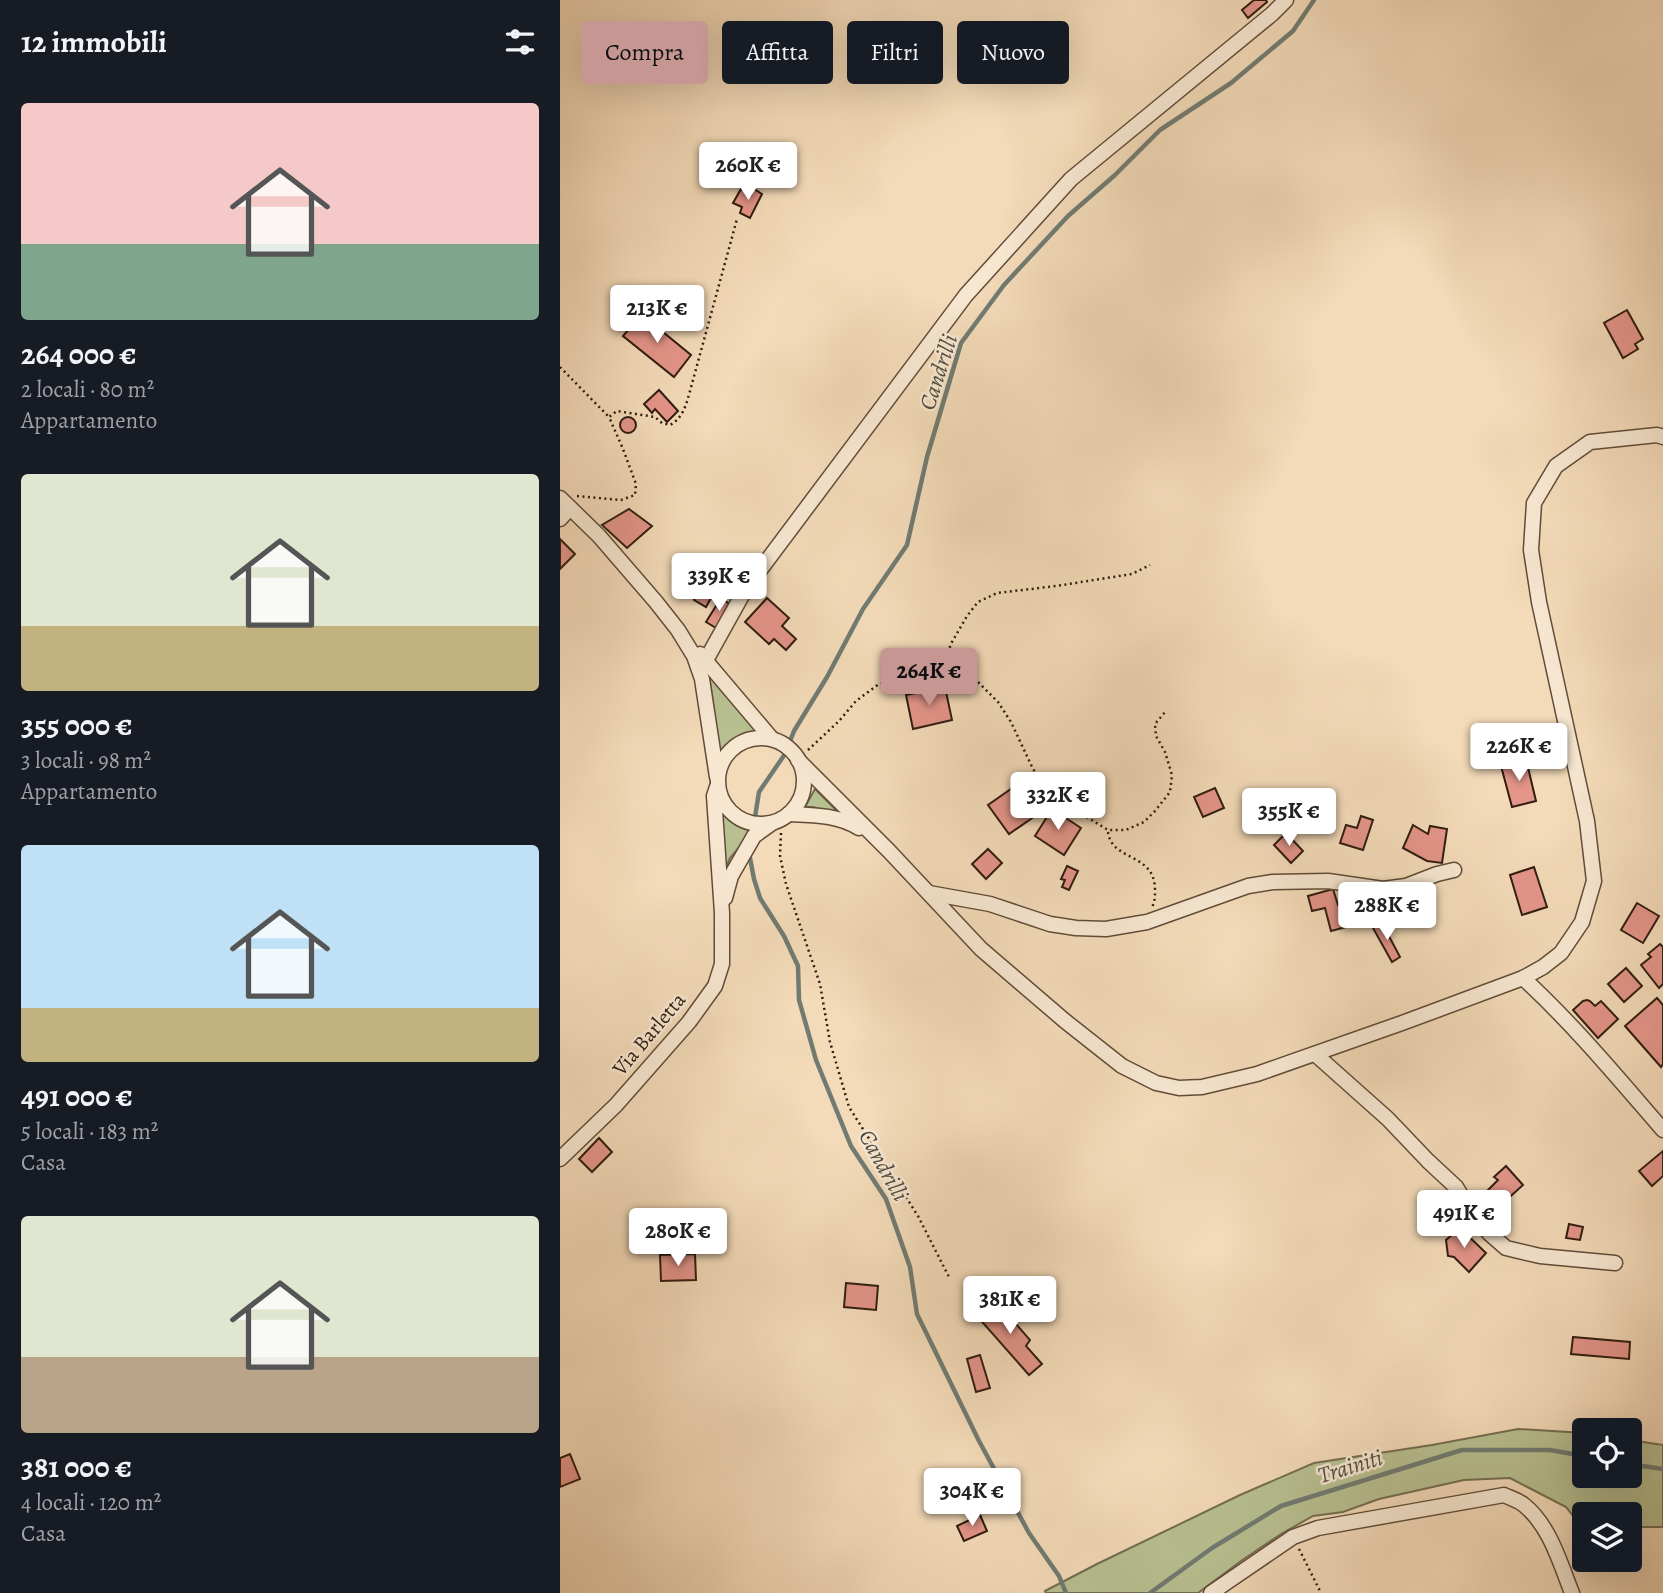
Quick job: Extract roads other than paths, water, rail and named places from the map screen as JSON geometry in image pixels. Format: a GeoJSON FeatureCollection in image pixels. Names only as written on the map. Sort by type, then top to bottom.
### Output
{"type":"FeatureCollection","features":[{"type":"Feature","properties":{"kind":"street"},"geometry":{"type":"LineString","coordinates":[[706,660],[745,590],[966,295],[1071,179],[1286,0]]}},
{"type":"Feature","properties":{"kind":"street"},"geometry":{"type":"LineString","coordinates":[[560,519],[567,501],[678,630],[786,748],[982,949],[1122,1066],[1156,1083],[1179,1088],[1202,1087],[1257,1074],[1523,978],[1561,953],[1582,922],[1594,881],[1587,821],[1539,602],[1531,550],[1534,503],[1556,466],[1590,442],[1657,435],[1663,437]]}},
{"type":"Feature","properties":{"kind":"street"},"geometry":{"type":"LineString","coordinates":[[678,630],[694,656],[702,679],[717,782],[722,802],[731,813],[758,825],[781,819],[822,816],[847,820],[885,847]]}},
{"type":"Feature","properties":{"kind":"street"},"geometry":{"type":"LineString","coordinates":[[757,738],[786,748],[803,774],[803,789],[799,803],[781,819],[754,836],[731,876],[722,914],[715,796],[717,782],[721,762],[730,750],[742,741],[757,738]]}},
{"type":"Feature","properties":{"kind":"street"},"geometry":{"type":"LineString","coordinates":[[929,893],[990,904],[1050,924],[1106,929],[1144,922],[1248,886],[1273,882],[1328,881],[1383,889],[1406,886],[1454,870]]}},
{"type":"Feature","properties":{"kind":"street","name":"Via Barletta"},"geometry":{"type":"LineString","coordinates":[[560,1159],[634,1084],[689,1022],[715,986],[722,964],[722,914]]}},
{"type":"Feature","properties":{"kind":"street"},"geometry":{"type":"LineString","coordinates":[[1523,978],[1559,1012],[1663,1130]]}},
{"type":"Feature","properties":{"kind":"street"},"geometry":{"type":"LineString","coordinates":[[1315,1054],[1388,1119],[1456,1187],[1473,1215],[1506,1248],[1540,1256],[1615,1264]]}},
{"type":"Feature","properties":{"kind":"street"},"geometry":{"type":"LineString","coordinates":[[1211,1593],[1293,1537],[1318,1528],[1504,1494],[1523,1504],[1541,1524],[1554,1546],[1572,1593]]}},
{"type":"Feature","properties":{"kind":"waterway","name":"Candrilli"},"geometry":{"type":"LineString","coordinates":[[755,817],[759,792],[785,754],[794,731],[827,677],[863,609],[907,545],[927,457],[961,343],[1004,285],[1068,216],[1115,175],[1160,130],[1231,83],[1293,31],[1314,0]]}},
{"type":"Feature","properties":{"kind":"waterway","name":"Candrilli"},"geometry":{"type":"LineString","coordinates":[[750,858],[760,898],[784,936],[798,966],[799,1000],[816,1060],[851,1146],[886,1199],[910,1267],[917,1314],[979,1441],[1029,1533],[1059,1576],[1066,1593]]}},
{"type":"Feature","properties":{"kind":"waterway","name":"Trainiti"},"geometry":{"type":"LineString","coordinates":[[1150,1593],[1212,1548],[1281,1506],[1462,1450],[1550,1450],[1572,1454]]}},
{"type":"Feature","properties":{"kind":"waterway","name":"Trainiti"},"geometry":{"type":"LineString","coordinates":[[1642,1466],[1663,1469]]}}]}
